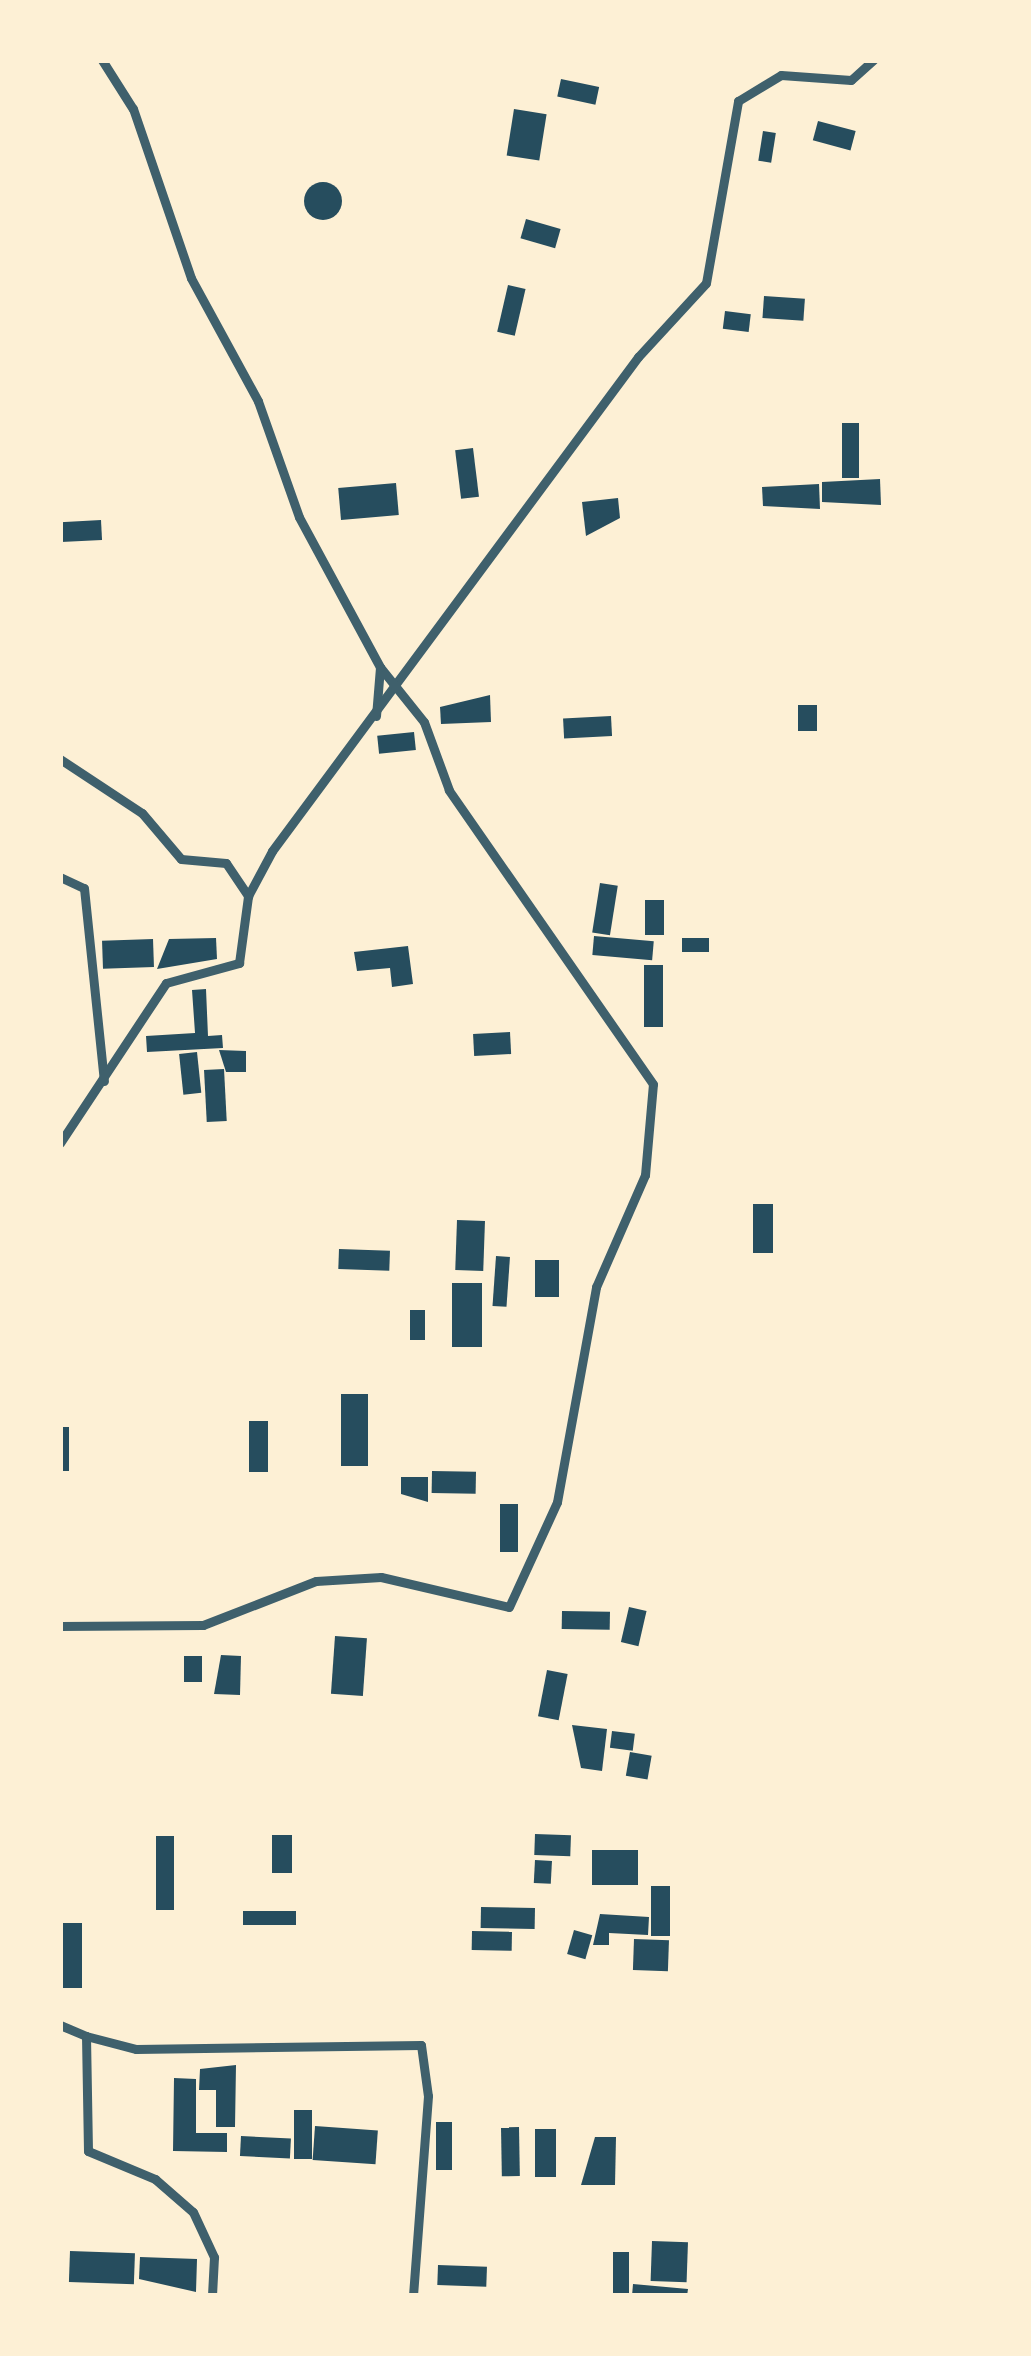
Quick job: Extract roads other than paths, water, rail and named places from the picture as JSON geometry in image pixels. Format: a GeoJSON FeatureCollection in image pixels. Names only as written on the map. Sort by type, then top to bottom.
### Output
{"type":"FeatureCollection","features":[{"type":"Feature","properties":{"kind":"street"},"geometry":{"type":"LineString","coordinates":[[60,1626],[215,1623],[316,1581],[381,1577],[509,1607],[555,1507],[596,1287],[645,1175],[653,1084],[497,866],[299,517],[258,400],[191,278],[133,109],[102,60]]}},
{"type":"Feature","properties":{"kind":"street"},"geometry":{"type":"LineString","coordinates":[[60,1143],[166,983],[239,963],[248,896],[638,357],[706,283],[738,101],[782,75],[850,80],[874,60]]}},
{"type":"Feature","properties":{"kind":"street"},"geometry":{"type":"LineString","coordinates":[[376,718],[380,667]]}},
{"type":"Feature","properties":{"kind":"street"},"geometry":{"type":"LineString","coordinates":[[60,759],[142,812],[181,859],[226,863],[248,896]]}},
{"type":"Feature","properties":{"kind":"street"},"geometry":{"type":"LineString","coordinates":[[60,877],[84,888],[104,1082]]}},
{"type":"Feature","properties":{"kind":"street"},"geometry":{"type":"LineString","coordinates":[[60,2025],[136,2049],[421,2045],[428,2096],[413,2296]]}},
{"type":"Feature","properties":{"kind":"street"},"geometry":{"type":"LineString","coordinates":[[86,2036],[88,2151],[155,2179],[193,2212],[214,2257],[212,2296]]}}]}
